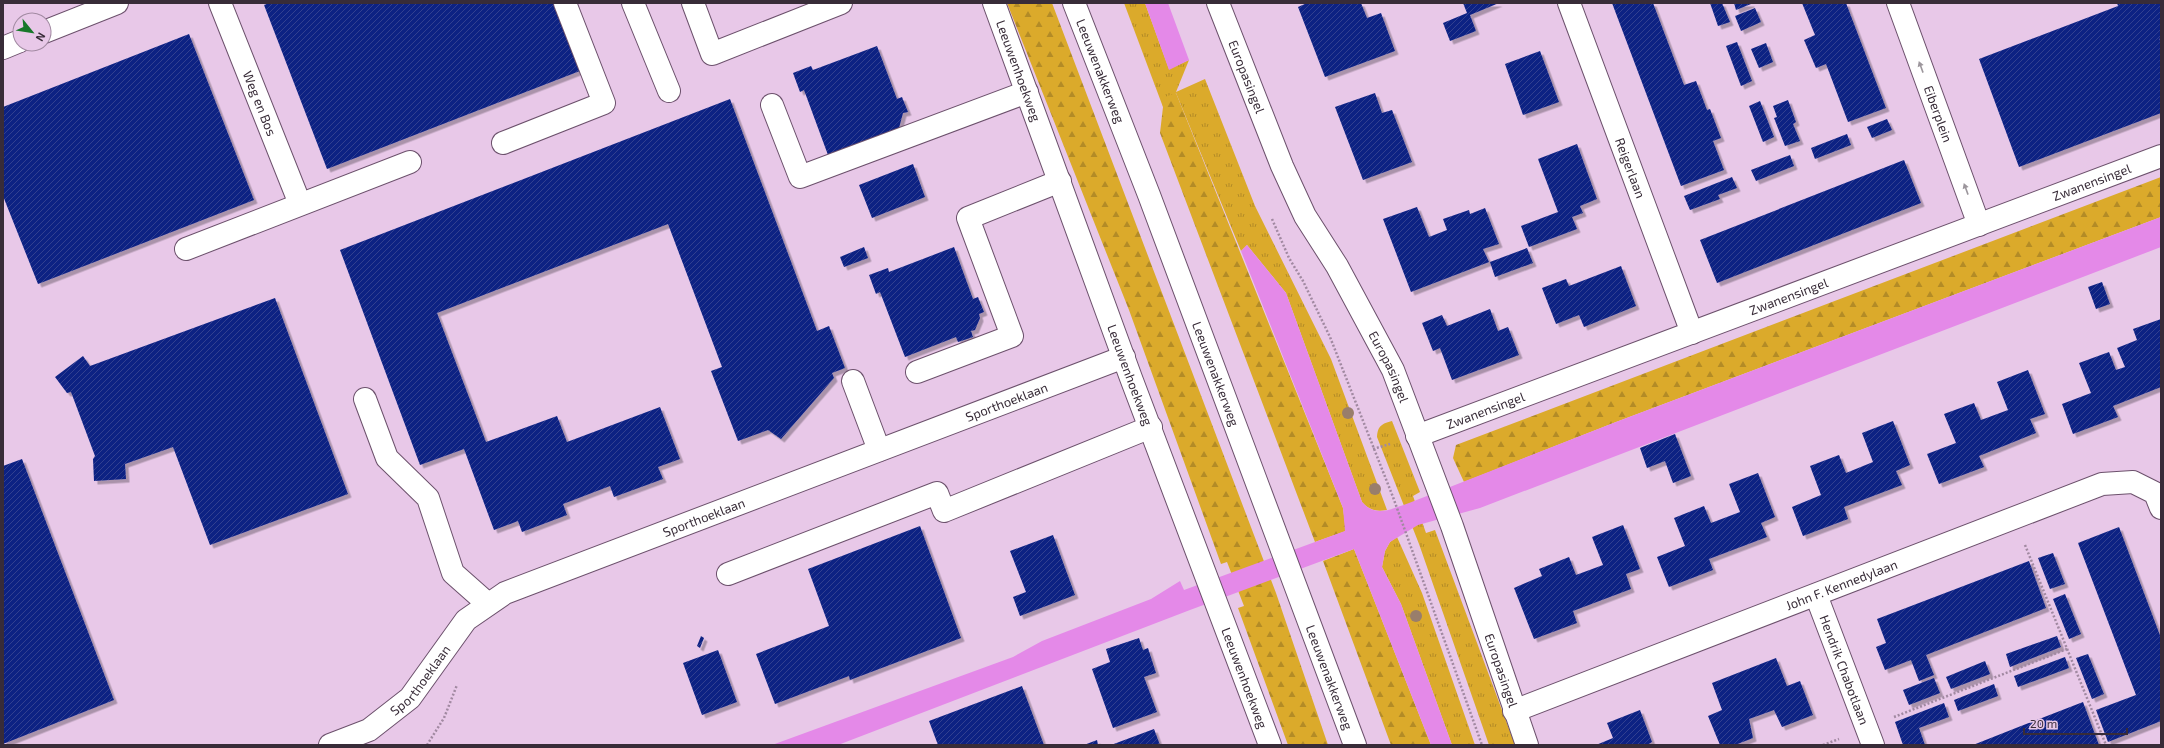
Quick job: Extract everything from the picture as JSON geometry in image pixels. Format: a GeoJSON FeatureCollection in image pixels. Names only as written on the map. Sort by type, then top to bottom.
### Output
{"type":"FeatureCollection","features":[{"type":"Feature","properties":{"kind":"street"},"geometry":{"type":"LineString","coordinates":[[52,29],[117,3]]}},
{"type":"Feature","properties":{"kind":"street","name":"Weg en Bos"},"geometry":{"type":"LineString","coordinates":[[220,3],[300,204]]}},
{"type":"Feature","properties":{"kind":"street"},"geometry":{"type":"LineString","coordinates":[[503,143],[604,104],[565,3]]}},
{"type":"Feature","properties":{"kind":"street"},"geometry":{"type":"LineString","coordinates":[[633,3],[669,91]]}},
{"type":"Feature","properties":{"kind":"street"},"geometry":{"type":"LineString","coordinates":[[693,3],[712,54],[841,3]]}},
{"type":"Feature","properties":{"kind":"street","name":"Leeuwenhoekweg"},"geometry":{"type":"LineString","coordinates":[[994,3],[1124,357],[1207,574],[1270,745]]}},
{"type":"Feature","properties":{"kind":"street","name":"Leeuwenakkerweg"},"geometry":{"type":"LineString","coordinates":[[1074,3],[1149,194],[1355,745]]}},
{"type":"Feature","properties":{"kind":"street","name":"Europasingel"},"geometry":{"type":"LineString","coordinates":[[1218,3],[1282,166],[1304,216],[1337,266],[1370,324],[1393,370],[1452,526],[1514,711],[1527,745]]}},
{"type":"Feature","properties":{"kind":"street","name":"Reigerlaan"},"geometry":{"type":"LineString","coordinates":[[1569,3],[1692,332]]}},
{"type":"Feature","properties":{"kind":"street","name":"Eiberplein"},"geometry":{"type":"LineString","coordinates":[[1898,3],[1979,225]]}},
{"type":"Feature","properties":{"kind":"street"},"geometry":{"type":"LineString","coordinates":[[772,105],[800,177],[1027,92]]}},
{"type":"Feature","properties":{"kind":"street","name":"Zwanensingel"},"geometry":{"type":"LineString","coordinates":[[1417,436],[2161,156]]}},
{"type":"Feature","properties":{"kind":"street"},"geometry":{"type":"LineString","coordinates":[[186,249],[410,162]]}},
{"type":"Feature","properties":{"kind":"street"},"geometry":{"type":"LineString","coordinates":[[917,372],[1012,336],[968,218],[1060,182]]}},
{"type":"Feature","properties":{"kind":"street","name":"Sporthoeklaan"},"geometry":{"type":"LineString","coordinates":[[330,745],[368,730],[410,698],[466,620],[505,593],[1124,357]]}},
{"type":"Feature","properties":{"kind":"street"},"geometry":{"type":"LineString","coordinates":[[853,382],[879,450]]}},
{"type":"Feature","properties":{"kind":"street"},"geometry":{"type":"LineString","coordinates":[[365,399],[387,458],[428,498],[453,573],[488,604]]}},
{"type":"Feature","properties":{"kind":"street"},"geometry":{"type":"LineString","coordinates":[[728,574],[937,494],[944,511],[1151,427]]}},
{"type":"Feature","properties":{"kind":"street","name":"John F. Kennedylaan"},"geometry":{"type":"LineString","coordinates":[[1514,711],[2014,520],[2102,484],[2133,482],[2155,493],[2161,508]]}},
{"type":"Feature","properties":{"kind":"street","name":"Hendrik Chabotlaan"},"geometry":{"type":"LineString","coordinates":[[1816,595],[1870,737]]}},
{"type":"Feature","properties":{"kind":"path"},"geometry":{"type":"LineString","coordinates":[[1271,218],[1289,258],[1303,281],[1330,337],[1393,497],[1482,745]]}},
{"type":"Feature","properties":{"kind":"path"},"geometry":{"type":"LineString","coordinates":[[2014,520],[2106,745]]}},
{"type":"Feature","properties":{"kind":"path"},"geometry":{"type":"LineString","coordinates":[[1823,745],[1870,737],[2067,649]]}},
{"type":"Feature","properties":{"kind":"green space"},"geometry":{"type":"Polygon","coordinates":[[[1007,3],[1052,3],[1276,593],[1328,745],[1288,745],[1238,608],[1244,606],[1227,562],[1221,564],[1129,310],[1007,3]]]}},
{"type":"Feature","properties":{"kind":"green space"},"geometry":{"type":"Polygon","coordinates":[[[1124,3],[1145,3],[1169,69],[1189,60],[1176,92],[1205,79],[1255,206],[1331,359],[1387,510],[1373,510],[1362,502],[1286,293],[1247,245],[1241,251],[1176,93],[1163,107],[1124,3]]]}},
{"type":"Feature","properties":{"kind":"green space"},"geometry":{"type":"Polygon","coordinates":[[[1176,93],[1343,508],[1346,531],[1315,542],[1160,133],[1163,107],[1162,98],[1176,93]]]}},
{"type":"Feature","properties":{"kind":"green space"},"geometry":{"type":"Polygon","coordinates":[[[2161,177],[2161,217],[1616,422],[1464,482],[1453,458],[1456,445],[2161,177]]]}},
{"type":"Feature","properties":{"kind":"green space"},"geometry":{"type":"Polygon","coordinates":[[[1392,421],[1420,492],[1413,496],[1426,533],[1435,530],[1515,745],[1489,745],[1419,544],[1377,437],[1380,427],[1392,421]]]}},
{"type":"Feature","properties":{"kind":"green space"},"geometry":{"type":"Polygon","coordinates":[[[1397,537],[1422,593],[1475,745],[1452,745],[1401,604],[1382,567],[1385,551],[1390,542],[1397,537]]]}},
{"type":"Feature","properties":{"kind":"green space"},"geometry":{"type":"Polygon","coordinates":[[[1354,549],[1431,745],[1391,745],[1323,561],[1354,549]]]}},
{"type":"Feature","properties":{"kind":"shaded area"},"geometry":{"type":"Polygon","coordinates":[[[1145,3],[1168,3],[1189,60],[1169,70],[1145,3]]]}},
{"type":"Feature","properties":{"kind":"shaded area"},"geometry":{"type":"Polygon","coordinates":[[[2161,217],[2161,247],[1480,508],[1418,525],[1390,542],[1385,551],[1382,567],[1401,604],[1452,745],[1431,745],[1354,549],[1190,610],[838,745],[772,745],[1013,657],[1042,641],[1151,599],[1180,581],[1184,590],[1345,531],[1343,508],[1241,251],[1247,245],[1286,293],[1362,502],[1373,510],[1384,511],[1409,503],[1616,422],[2161,217]]]}},
{"type":"Feature","properties":{"kind":"building"},"geometry":{"type":"Polygon","coordinates":[[[269,3],[559,3],[585,69],[327,169],[264,5],[269,3]]]}},
{"type":"Feature","properties":{"kind":"building"},"geometry":{"type":"Polygon","coordinates":[[[1307,3],[1361,3],[1367,18],[1381,13],[1395,51],[1325,77],[1298,7],[1307,3]]]}},
{"type":"Feature","properties":{"kind":"building"},"geometry":{"type":"Polygon","coordinates":[[[1463,3],[1499,3],[1470,15],[1476,31],[1450,41],[1443,23],[1467,13],[1463,3]]]}},
{"type":"Feature","properties":{"kind":"building"},"geometry":{"type":"Polygon","coordinates":[[[1612,3],[1653,3],[1684,85],[1696,81],[1707,110],[1710,109],[1721,138],[1713,141],[1724,170],[1681,186],[1612,3]]]}},
{"type":"Feature","properties":{"kind":"building"},"geometry":{"type":"Polygon","coordinates":[[[1710,3],[1722,3],[1730,22],[1718,26],[1710,3]]]}},
{"type":"Feature","properties":{"kind":"building"},"geometry":{"type":"Polygon","coordinates":[[[1734,3],[1751,3],[1751,4],[1736,10],[1734,3]]]}},
{"type":"Feature","properties":{"kind":"building"},"geometry":{"type":"Polygon","coordinates":[[[1802,3],[1846,3],[1886,108],[1848,122],[1826,64],[1816,68],[1804,40],[1815,35],[1802,3]]]}},
{"type":"Feature","properties":{"kind":"building"},"geometry":{"type":"Polygon","coordinates":[[[2117,3],[2161,3],[2161,41],[2159,38],[2161,43],[2161,113],[2019,167],[1979,59],[2118,6],[2117,3]]]}},
{"type":"Feature","properties":{"kind":"building"},"geometry":{"type":"Polygon","coordinates":[[[1755,8],[1761,22],[1741,31],[1735,16],[1755,8]]]}},
{"type":"Feature","properties":{"kind":"building"},"geometry":{"type":"Polygon","coordinates":[[[189,34],[254,200],[38,284],[3,196],[3,107],[189,34]]]}},
{"type":"Feature","properties":{"kind":"building"},"geometry":{"type":"Polygon","coordinates":[[[1737,42],[1752,81],[1741,86],[1726,46],[1737,42]]]}},
{"type":"Feature","properties":{"kind":"building"},"geometry":{"type":"Polygon","coordinates":[[[1766,43],[1773,62],[1759,68],[1751,49],[1766,43]]]}},
{"type":"Feature","properties":{"kind":"building"},"geometry":{"type":"Polygon","coordinates":[[[877,46],[897,99],[902,97],[908,112],[903,113],[899,128],[895,130],[897,135],[828,155],[804,90],[800,92],[793,73],[811,66],[813,70],[877,46]]]}},
{"type":"Feature","properties":{"kind":"building"},"geometry":{"type":"Polygon","coordinates":[[[1540,51],[1559,102],[1523,115],[1505,64],[1540,51]]]}},
{"type":"Feature","properties":{"kind":"building"},"geometry":{"type":"Polygon","coordinates":[[[1375,93],[1382,113],[1392,110],[1412,162],[1363,180],[1335,107],[1375,93]]]}},
{"type":"Feature","properties":{"kind":"building"},"geometry":{"type":"Polygon","coordinates":[[[730,99],[817,331],[829,326],[845,368],[832,373],[834,378],[781,439],[768,430],[738,441],[711,371],[722,367],[668,224],[437,313],[486,442],[557,416],[567,442],[660,407],[680,459],[658,467],[663,479],[614,497],[610,486],[563,504],[567,515],[522,532],[518,521],[494,530],[464,449],[420,465],[340,250],[730,99]]]}},
{"type":"Feature","properties":{"kind":"building"},"geometry":{"type":"Polygon","coordinates":[[[1788,100],[1796,122],[1793,124],[1800,141],[1785,146],[1774,118],[1777,117],[1773,106],[1788,100]]]}},
{"type":"Feature","properties":{"kind":"building"},"geometry":{"type":"Polygon","coordinates":[[[1760,101],[1774,137],[1763,142],[1749,106],[1760,101]]]}},
{"type":"Feature","properties":{"kind":"building"},"geometry":{"type":"Polygon","coordinates":[[[1887,119],[1892,130],[1872,138],[1867,127],[1887,119]]]}},
{"type":"Feature","properties":{"kind":"building"},"geometry":{"type":"Polygon","coordinates":[[[1847,134],[1851,145],[1815,159],[1811,148],[1847,134]]]}},
{"type":"Feature","properties":{"kind":"building"},"geometry":{"type":"Polygon","coordinates":[[[1577,144],[1597,199],[1580,206],[1583,213],[1572,217],[1577,229],[1529,247],[1521,226],[1558,212],[1538,159],[1577,144]]]}},
{"type":"Feature","properties":{"kind":"building"},"geometry":{"type":"Polygon","coordinates":[[[1790,155],[1794,166],[1756,181],[1751,170],[1790,155]]]}},
{"type":"Feature","properties":{"kind":"building"},"geometry":{"type":"Polygon","coordinates":[[[1904,160],[1921,203],[1717,283],[1700,240],[1904,160]]]}},
{"type":"Feature","properties":{"kind":"building"},"geometry":{"type":"Polygon","coordinates":[[[913,164],[925,197],[872,218],[859,185],[913,164]]]}},
{"type":"Feature","properties":{"kind":"building"},"geometry":{"type":"Polygon","coordinates":[[[1732,177],[1737,188],[1718,195],[1720,199],[1690,210],[1684,196],[1732,177]]]}},
{"type":"Feature","properties":{"kind":"building"},"geometry":{"type":"Polygon","coordinates":[[[1417,207],[1429,237],[1447,230],[1443,219],[1469,210],[1470,214],[1485,208],[1499,244],[1483,249],[1489,262],[1411,292],[1383,219],[1417,207]]]}},
{"type":"Feature","properties":{"kind":"building"},"geometry":{"type":"Polygon","coordinates":[[[864,247],[868,258],[844,267],[840,257],[864,247]]]}},
{"type":"Feature","properties":{"kind":"building"},"geometry":{"type":"Polygon","coordinates":[[[954,247],[973,299],[978,297],[984,312],[979,314],[980,318],[975,330],[971,331],[973,337],[958,342],[956,337],[905,357],[880,292],[876,294],[869,275],[888,268],[889,272],[954,247]]]}},
{"type":"Feature","properties":{"kind":"building"},"geometry":{"type":"Polygon","coordinates":[[[1527,248],[1533,263],[1495,277],[1490,262],[1527,248]]]}},
{"type":"Feature","properties":{"kind":"building"},"geometry":{"type":"Polygon","coordinates":[[[1621,266],[1636,306],[1584,327],[1579,315],[1556,324],[1542,288],[1566,279],[1569,286],[1621,266]]]}},
{"type":"Feature","properties":{"kind":"building"},"geometry":{"type":"Polygon","coordinates":[[[2102,282],[2110,304],[2096,309],[2088,287],[2102,282]]]}},
{"type":"Feature","properties":{"kind":"building"},"geometry":{"type":"Polygon","coordinates":[[[275,298],[348,494],[210,545],[173,447],[125,464],[126,479],[94,481],[93,459],[95,456],[71,392],[67,393],[55,377],[83,356],[90,366],[275,298]]]}},
{"type":"Feature","properties":{"kind":"building"},"geometry":{"type":"Polygon","coordinates":[[[1490,309],[1498,331],[1508,327],[1519,355],[1452,380],[1440,348],[1433,351],[1422,323],[1442,315],[1447,326],[1490,309]]]}},
{"type":"Feature","properties":{"kind":"building"},"geometry":{"type":"Polygon","coordinates":[[[2161,319],[2161,387],[2113,406],[2118,417],[2073,434],[2062,404],[2091,393],[2079,363],[2109,352],[2116,370],[2125,367],[2117,348],[2137,340],[2133,329],[2161,319]]]}},
{"type":"Feature","properties":{"kind":"building"},"geometry":{"type":"Polygon","coordinates":[[[2028,370],[2045,414],[2030,419],[2036,433],[1979,456],[1984,467],[1939,484],[1927,454],[1956,443],[1944,414],[1974,403],[1981,420],[2008,410],[1997,382],[2028,370]]]}},
{"type":"Feature","properties":{"kind":"building"},"geometry":{"type":"Polygon","coordinates":[[[1893,421],[1910,465],[1896,471],[1902,485],[1844,507],[1848,519],[1803,536],[1792,507],[1821,495],[1810,466],[1839,455],[1846,473],[1873,462],[1862,433],[1893,421]]]}},
{"type":"Feature","properties":{"kind":"building"},"geometry":{"type":"Polygon","coordinates":[[[1675,434],[1691,476],[1673,483],[1665,461],[1647,468],[1640,448],[1675,434]]]}},
{"type":"Feature","properties":{"kind":"building"},"geometry":{"type":"Polygon","coordinates":[[[22,459],[114,700],[3,744],[3,466],[22,459]]]}},
{"type":"Feature","properties":{"kind":"building"},"geometry":{"type":"Polygon","coordinates":[[[1758,473],[1775,517],[1761,523],[1767,537],[1709,559],[1713,570],[1669,587],[1657,557],[1685,546],[1674,518],[1704,506],[1711,523],[1740,512],[1729,484],[1758,473]]]}},
{"type":"Feature","properties":{"kind":"building"},"geometry":{"type":"Polygon","coordinates":[[[1623,525],[1640,569],[1626,574],[1631,589],[1573,611],[1577,623],[1534,639],[1514,588],[1542,576],[1539,569],[1569,557],[1576,575],[1603,565],[1592,537],[1623,525]]]}},
{"type":"Feature","properties":{"kind":"building"},"geometry":{"type":"Polygon","coordinates":[[[920,526],[961,638],[850,680],[849,676],[775,704],[756,654],[829,626],[808,569],[920,526]]]}},
{"type":"Feature","properties":{"kind":"building"},"geometry":{"type":"Polygon","coordinates":[[[2119,527],[2161,638],[2161,721],[2108,742],[2096,710],[2136,695],[2078,543],[2119,527]]]}},
{"type":"Feature","properties":{"kind":"building"},"geometry":{"type":"Polygon","coordinates":[[[1053,535],[1075,595],[1020,616],[1013,597],[1026,592],[1010,551],[1053,535]]]}},
{"type":"Feature","properties":{"kind":"building"},"geometry":{"type":"Polygon","coordinates":[[[2053,553],[2065,584],[2050,589],[2038,558],[2053,553]]]}},
{"type":"Feature","properties":{"kind":"building"},"geometry":{"type":"Polygon","coordinates":[[[2029,561],[2046,608],[1926,655],[1934,675],[1919,681],[1911,660],[1885,670],[1876,647],[1886,643],[1877,619],[2029,561]]]}},
{"type":"Feature","properties":{"kind":"building"},"geometry":{"type":"Polygon","coordinates":[[[2065,594],[2081,634],[2069,639],[2053,599],[2065,594]]]}},
{"type":"Feature","properties":{"kind":"building"},"geometry":{"type":"Polygon","coordinates":[[[701,636],[704,638],[700,648],[697,646],[701,636]]]}},
{"type":"Feature","properties":{"kind":"building"},"geometry":{"type":"Polygon","coordinates":[[[2057,636],[2061,647],[2010,667],[2006,654],[2057,636]]]}},
{"type":"Feature","properties":{"kind":"building"},"geometry":{"type":"Polygon","coordinates":[[[1139,638],[1143,650],[1148,648],[1156,673],[1144,677],[1157,712],[1113,728],[1092,669],[1110,662],[1106,649],[1139,638]]]}},
{"type":"Feature","properties":{"kind":"building"},"geometry":{"type":"Polygon","coordinates":[[[718,650],[737,702],[702,715],[683,663],[718,650]]]}},
{"type":"Feature","properties":{"kind":"building"},"geometry":{"type":"Polygon","coordinates":[[[2088,654],[2104,694],[2092,699],[2076,658],[2088,654]]]}},
{"type":"Feature","properties":{"kind":"building"},"geometry":{"type":"Polygon","coordinates":[[[2065,657],[2069,668],[2018,687],[2014,676],[2065,657]]]}},
{"type":"Feature","properties":{"kind":"building"},"geometry":{"type":"Polygon","coordinates":[[[1776,658],[1787,686],[1800,681],[1813,715],[1782,727],[1774,710],[1749,719],[1753,738],[1735,745],[1720,745],[1708,716],[1722,710],[1712,683],[1776,658]]]}},
{"type":"Feature","properties":{"kind":"building"},"geometry":{"type":"Polygon","coordinates":[[[1985,661],[1990,674],[1951,689],[1946,677],[1985,661]]]}},
{"type":"Feature","properties":{"kind":"building"},"geometry":{"type":"Polygon","coordinates":[[[1934,678],[1940,693],[1909,705],[1903,690],[1934,678]]]}},
{"type":"Feature","properties":{"kind":"building"},"geometry":{"type":"Polygon","coordinates":[[[1994,684],[1998,696],[1958,711],[1954,700],[1994,684]]]}},
{"type":"Feature","properties":{"kind":"building"},"geometry":{"type":"Polygon","coordinates":[[[1022,686],[1044,745],[938,745],[929,721],[1022,686]]]}},
{"type":"Feature","properties":{"kind":"building"},"geometry":{"type":"Polygon","coordinates":[[[2083,702],[2099,745],[1973,745],[2021,726],[2083,702]]]}},
{"type":"Feature","properties":{"kind":"building"},"geometry":{"type":"Polygon","coordinates":[[[1944,703],[1949,717],[1919,728],[1925,745],[1903,745],[1895,722],[1944,703]]]}},
{"type":"Feature","properties":{"kind":"building"},"geometry":{"type":"Polygon","coordinates":[[[1640,710],[1652,742],[1647,745],[1596,745],[1613,738],[1607,723],[1640,710]]]}},
{"type":"Feature","properties":{"kind":"building"},"geometry":{"type":"Polygon","coordinates":[[[1154,729],[1160,745],[1111,745],[1154,729]]]}},
{"type":"Feature","properties":{"kind":"building"},"geometry":{"type":"Polygon","coordinates":[[[1097,740],[1098,745],[1084,745],[1097,740]]]}}]}
